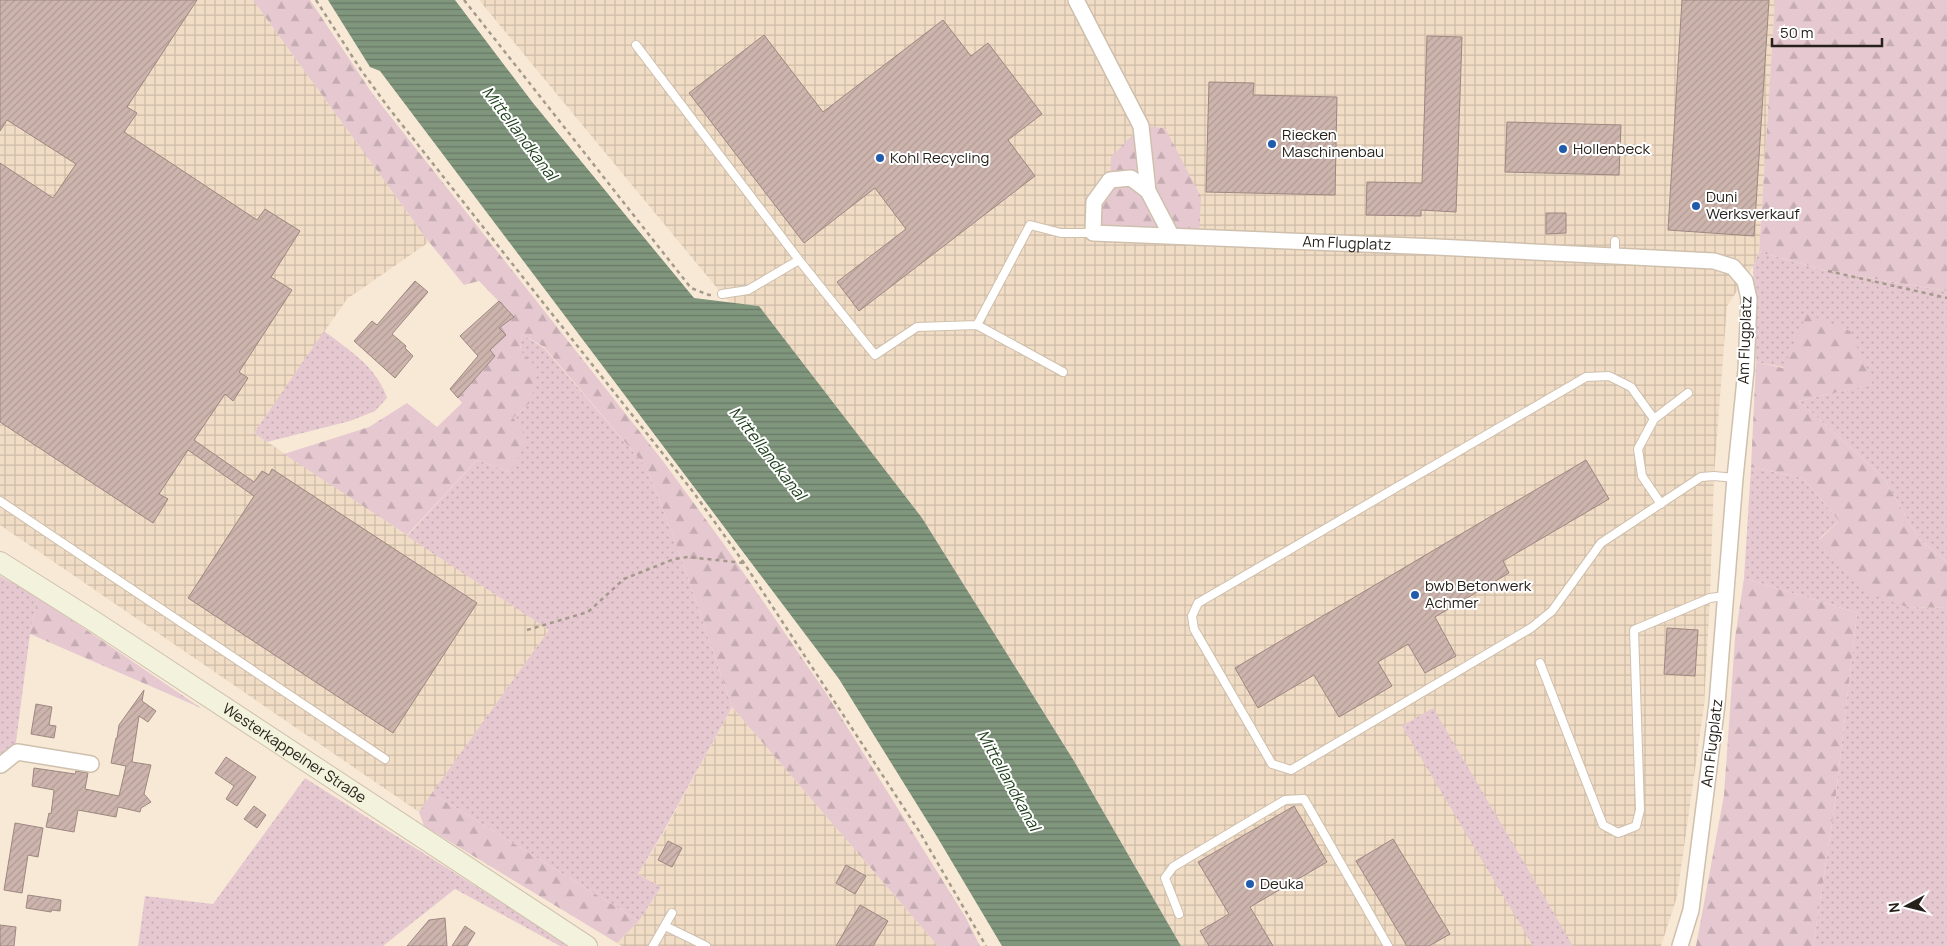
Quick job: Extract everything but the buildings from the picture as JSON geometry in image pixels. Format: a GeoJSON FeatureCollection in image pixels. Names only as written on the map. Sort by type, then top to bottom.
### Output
{"type":"FeatureCollection","features":[{"type":"Feature","properties":{"kind":"main road","name":"Westerkappelner Straße"},"geometry":{"type":"LineString","coordinates":[[0,562],[92,620],[587,946]]}},
{"type":"Feature","properties":{"kind":"street"},"geometry":{"type":"LineString","coordinates":[[1076,0],[1141,126],[1148,191],[1171,235]]}},
{"type":"Feature","properties":{"kind":"street"},"geometry":{"type":"LineString","coordinates":[[1093,233],[1094,202],[1110,180],[1131,178],[1148,191]]}},
{"type":"Feature","properties":{"kind":"street","name":"Am Flugplatz"},"geometry":{"type":"LineString","coordinates":[[1093,233],[1171,235],[1714,261],[1734,267],[1745,281],[1749,299],[1746,370],[1735,478],[1717,704],[1691,910],[1680,946]]}},
{"type":"Feature","properties":{"kind":"street"},"geometry":{"type":"LineString","coordinates":[[0,770],[0,765],[17,752],[90,764]]}},
{"type":"Feature","properties":{"kind":"lane"},"geometry":{"type":"LineString","coordinates":[[636,45],[798,260],[875,355],[917,327],[977,325],[1063,372]]}},
{"type":"Feature","properties":{"kind":"lane"},"geometry":{"type":"LineString","coordinates":[[977,325],[1030,225],[1061,233],[1093,233]]}},
{"type":"Feature","properties":{"kind":"lane"},"geometry":{"type":"LineString","coordinates":[[1615,241],[1615,256]]}},
{"type":"Feature","properties":{"kind":"lane"},"geometry":{"type":"LineString","coordinates":[[722,294],[748,290],[798,260]]}},
{"type":"Feature","properties":{"kind":"lane"},"geometry":{"type":"LineString","coordinates":[[1654,420],[1631,387],[1609,376],[1586,376],[1198,603],[1192,616],[1194,629],[1272,764],[1291,770],[1531,628],[1552,611],[1601,543],[1701,477],[1735,478]]}},
{"type":"Feature","properties":{"kind":"lane"},"geometry":{"type":"LineString","coordinates":[[1661,504],[1642,476],[1638,450],[1654,420],[1688,393]]}},
{"type":"Feature","properties":{"kind":"lane"},"geometry":{"type":"LineString","coordinates":[[0,502],[385,759]]}},
{"type":"Feature","properties":{"kind":"lane"},"geometry":{"type":"LineString","coordinates":[[1540,663],[1604,826],[1618,833],[1636,826],[1640,810],[1634,630],[1710,598],[1725,596]]}},
{"type":"Feature","properties":{"kind":"lane"},"geometry":{"type":"LineString","coordinates":[[1179,914],[1165,878],[1173,867],[1285,800],[1304,799],[1388,946]]}},
{"type":"Feature","properties":{"kind":"lane"},"geometry":{"type":"LineString","coordinates":[[653,946],[672,914]]}},
{"type":"Feature","properties":{"kind":"lane"},"geometry":{"type":"LineString","coordinates":[[665,926],[706,946]]}},
{"type":"Feature","properties":{"kind":"path"},"geometry":{"type":"LineString","coordinates":[[316,0],[361,70],[388,107],[694,493],[744,563],[919,832],[986,946]]}},
{"type":"Feature","properties":{"kind":"path"},"geometry":{"type":"LineString","coordinates":[[464,0],[691,288],[709,295],[722,294]]}},
{"type":"Feature","properties":{"kind":"path"},"geometry":{"type":"LineString","coordinates":[[1828,271],[1947,298]]}},
{"type":"Feature","properties":{"kind":"path"},"geometry":{"type":"LineString","coordinates":[[527,630],[588,612],[624,580],[674,558],[688,557],[744,563]]}},
{"type":"Feature","properties":{"kind":"shaded area"},"geometry":{"type":"Polygon","coordinates":[[[0,0],[253,0],[429,242],[347,299],[254,433],[549,630],[419,812],[0,525],[0,0]]]}},
{"type":"Feature","properties":{"kind":"shaded area"},"geometry":{"type":"Polygon","coordinates":[[[479,0],[1775,0],[1759,252],[1753,267],[1727,306],[1714,476],[1704,706],[1677,897],[1661,946],[1181,946],[1074,761],[759,306],[730,303],[479,0]]]}},
{"type":"Feature","properties":{"kind":"shaded area"},"geometry":{"type":"Polygon","coordinates":[[[732,707],[938,946],[622,946],[617,943],[639,921],[661,887],[638,874],[662,836],[732,707]]]}},
{"type":"Feature","properties":{"kind":"green space"},"geometry":{"type":"Polygon","coordinates":[[[253,0],[310,0],[372,93],[663,461],[723,543],[826,693],[966,918],[980,946],[938,946],[732,707],[679,552],[647,468],[544,347],[522,334],[520,350],[538,369],[531,402],[513,418],[528,440],[510,472],[477,460],[407,535],[284,454],[369,427],[407,403],[437,427],[462,403],[458,398],[494,356],[490,350],[506,335],[499,328],[514,317],[479,281],[464,285],[429,242],[253,0]]]}},
{"type":"Feature","properties":{"kind":"green space"},"geometry":{"type":"Polygon","coordinates":[[[1775,0],[1947,0],[1947,291],[1828,271],[1759,252],[1775,0]]]}},
{"type":"Feature","properties":{"kind":"green space"},"geometry":{"type":"Polygon","coordinates":[[[1141,126],[1165,128],[1201,197],[1199,236],[1093,233],[1094,202],[1110,180],[1111,157],[1141,126]]]}},
{"type":"Feature","properties":{"kind":"green space"},"geometry":{"type":"Polygon","coordinates":[[[1759,252],[1828,271],[1947,291],[1947,562],[1919,539],[1883,477],[1799,401],[1872,384],[1756,362],[1753,267],[1759,252]]]}},
{"type":"Feature","properties":{"kind":"green space"},"geometry":{"type":"Polygon","coordinates":[[[1807,314],[1850,331],[1873,384],[1799,401],[1883,477],[1919,539],[1947,562],[1947,608],[1907,607],[1873,595],[1819,540],[1839,521],[1803,478],[1751,467],[1756,362],[1783,368],[1807,314]]]}},
{"type":"Feature","properties":{"kind":"green space"},"geometry":{"type":"Polygon","coordinates":[[[324,331],[352,352],[369,368],[387,398],[375,411],[350,421],[267,442],[254,433],[324,331]]]}},
{"type":"Feature","properties":{"kind":"green space"},"geometry":{"type":"Polygon","coordinates":[[[522,334],[544,348],[647,468],[679,552],[732,707],[638,874],[661,887],[639,921],[432,793],[549,630],[407,536],[477,460],[510,472],[513,418],[531,402],[520,350],[522,334]]]}},
{"type":"Feature","properties":{"kind":"green space"},"geometry":{"type":"Polygon","coordinates":[[[1751,467],[1803,478],[1839,521],[1819,539],[1907,607],[1947,608],[1947,946],[1813,946],[1834,811],[1857,613],[1744,578],[1751,467]]]}},
{"type":"Feature","properties":{"kind":"green space"},"geometry":{"type":"Polygon","coordinates":[[[0,576],[38,597],[30,634],[13,765],[0,757],[0,576]]]}},
{"type":"Feature","properties":{"kind":"green space"},"geometry":{"type":"Polygon","coordinates":[[[1744,578],[1857,613],[1834,811],[1813,946],[1696,946],[1724,795],[1735,638],[1744,578]]]}},
{"type":"Feature","properties":{"kind":"green space"},"geometry":{"type":"Polygon","coordinates":[[[38,597],[201,708],[30,634],[38,597]]]}},
{"type":"Feature","properties":{"kind":"green space"},"geometry":{"type":"Polygon","coordinates":[[[1433,708],[1573,946],[1533,946],[1402,726],[1433,708]]]}},
{"type":"Feature","properties":{"kind":"green space"},"geometry":{"type":"Polygon","coordinates":[[[305,778],[570,946],[560,946],[455,889],[383,946],[138,946],[145,896],[213,904],[305,778]]]}},
{"type":"Feature","properties":{"kind":"green space"},"geometry":{"type":"Polygon","coordinates":[[[432,793],[639,921],[617,943],[424,826],[419,812],[432,793]]]}},
{"type":"Feature","properties":{"kind":"water","name":"Mittellandkanal"},"geometry":{"type":"Polygon","coordinates":[[[328,0],[455,0],[533,103],[694,298],[759,306],[922,518],[1074,761],[1181,946],[1002,946],[936,835],[839,679],[380,71],[370,67],[328,0]]]}},
{"type":"Feature","properties":{"kind":"place","name":"Riecken Maschinenbau"},"geometry":{"type":"Point","coordinates":[1272,144]}},
{"type":"Feature","properties":{"kind":"place","name":"Hollenbeck"},"geometry":{"type":"Point","coordinates":[1563,149]}},
{"type":"Feature","properties":{"kind":"place","name":"Kohl Recycling"},"geometry":{"type":"Point","coordinates":[880,158]}},
{"type":"Feature","properties":{"kind":"place","name":"Duni Werksverkauf"},"geometry":{"type":"Point","coordinates":[1696,206]}},
{"type":"Feature","properties":{"kind":"place","name":"bwb Betonwerk Achmer"},"geometry":{"type":"Point","coordinates":[1415,595]}},
{"type":"Feature","properties":{"kind":"place","name":"Deuka"},"geometry":{"type":"Point","coordinates":[1250,884]}}]}
